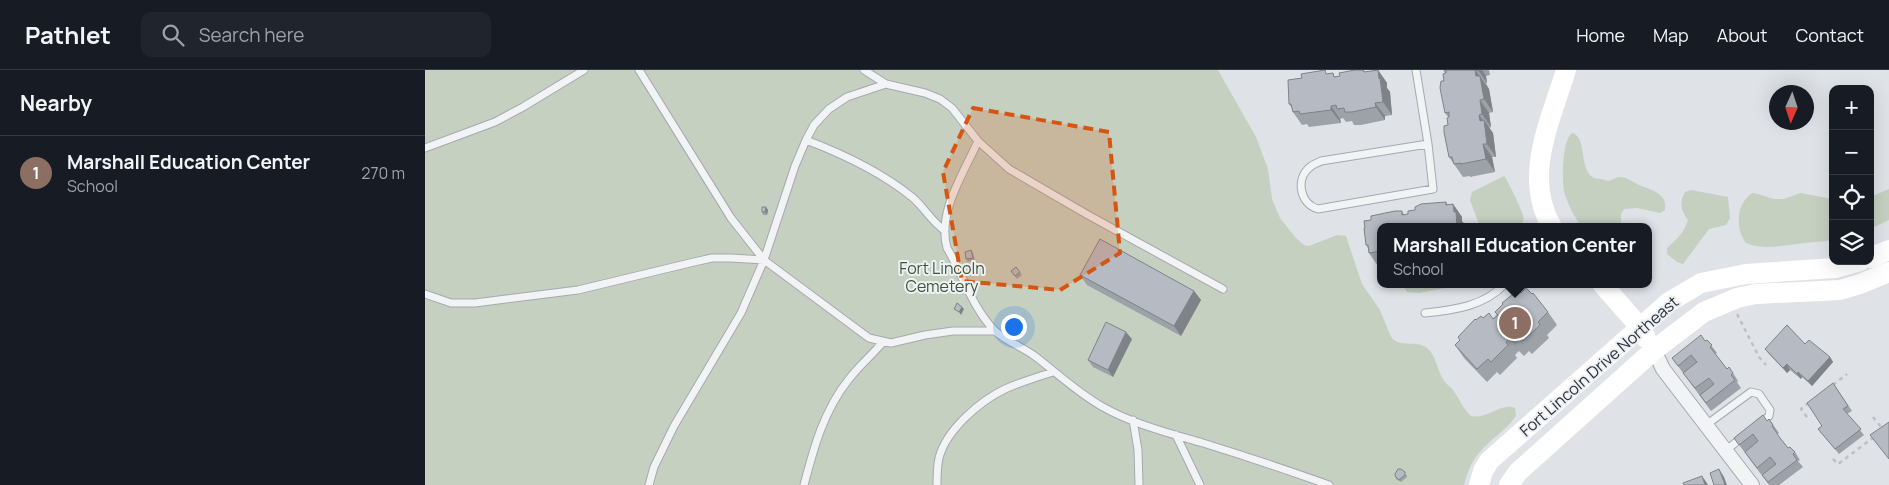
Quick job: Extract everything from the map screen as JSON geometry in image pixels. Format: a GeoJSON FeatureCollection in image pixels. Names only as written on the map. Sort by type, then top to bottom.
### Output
{"type":"FeatureCollection","features":[{"type":"Feature","properties":{"kind":"street"},"geometry":{"type":"LineString","coordinates":[[1550,223],[1541,199],[1539,170],[1541,152],[1566,70]]}},
{"type":"Feature","properties":{"kind":"street"},"geometry":{"type":"LineString","coordinates":[[1874,256],[1889,250]]}},
{"type":"Feature","properties":{"kind":"street","name":"Fort Lincoln Drive Northeast"},"geometry":{"type":"LineString","coordinates":[[1479,485],[1483,471],[1489,461],[1669,302],[1701,283],[1746,274],[1835,268],[1846,265]]}},
{"type":"Feature","properties":{"kind":"street","name":"Fort Lincoln Drive Northeast"},"geometry":{"type":"LineString","coordinates":[[1509,485],[1518,472],[1654,350],[1704,312],[1737,298],[1755,294],[1840,290],[1889,272]]}},
{"type":"Feature","properties":{"kind":"street"},"geometry":{"type":"LineString","coordinates":[[1606,288],[1640,327],[1663,370],[1752,485]]}},
{"type":"Feature","properties":{"kind":"lane"},"geometry":{"type":"LineString","coordinates":[[425,148],[495,122],[584,70]]}},
{"type":"Feature","properties":{"kind":"lane"},"geometry":{"type":"LineString","coordinates":[[639,70],[731,218],[764,260],[869,338],[891,343],[953,331],[995,331]]}},
{"type":"Feature","properties":{"kind":"lane"},"geometry":{"type":"LineString","coordinates":[[864,70],[886,84],[925,93],[940,99],[952,108],[978,140],[1009,168],[1088,215],[1223,289]]}},
{"type":"Feature","properties":{"kind":"lane"},"geometry":{"type":"LineString","coordinates":[[1416,70],[1428,144],[1433,190],[1318,209],[1306,202],[1302,193],[1301,184],[1310,167],[1321,161],[1428,144]]}},
{"type":"Feature","properties":{"kind":"lane"},"geometry":{"type":"LineString","coordinates":[[649,485],[654,466],[674,426],[741,312],[764,260],[795,166],[814,125],[829,109],[847,97],[886,84]]}},
{"type":"Feature","properties":{"kind":"lane"},"geometry":{"type":"LineString","coordinates":[[806,140],[850,158],[891,183],[919,203],[927,215],[945,230]]}},
{"type":"Feature","properties":{"kind":"lane"},"geometry":{"type":"LineString","coordinates":[[978,140],[951,199],[947,211],[945,230],[947,248],[970,296],[979,312],[995,331],[1035,357],[1080,393],[1104,408],[1176,435],[1329,485]]}},
{"type":"Feature","properties":{"kind":"lane"},"geometry":{"type":"LineString","coordinates":[[425,294],[451,303],[475,303],[578,290],[712,258],[764,260]]}},
{"type":"Feature","properties":{"kind":"lane"},"geometry":{"type":"LineString","coordinates":[[1425,313],[1462,308],[1479,302],[1502,288]]}},
{"type":"Feature","properties":{"kind":"lane"},"geometry":{"type":"LineString","coordinates":[[804,485],[815,443],[831,408],[849,380],[883,342]]}},
{"type":"Feature","properties":{"kind":"lane"},"geometry":{"type":"LineString","coordinates":[[937,485],[939,456],[950,435],[964,418],[981,404],[1005,389],[1053,372]]}},
{"type":"Feature","properties":{"kind":"lane"},"geometry":{"type":"LineString","coordinates":[[1706,425],[1751,392],[1759,394],[1767,403],[1770,410],[1769,416],[1725,451]]}},
{"type":"Feature","properties":{"kind":"lane"},"geometry":{"type":"LineString","coordinates":[[1133,420],[1139,485]]}},
{"type":"Feature","properties":{"kind":"lane"},"geometry":{"type":"LineString","coordinates":[[1176,435],[1200,485]]}},
{"type":"Feature","properties":{"kind":"path"},"geometry":{"type":"LineString","coordinates":[[1735,310],[1765,365]]}},
{"type":"Feature","properties":{"kind":"path"},"geometry":{"type":"LineString","coordinates":[[1832,386],[1847,374]]}},
{"type":"Feature","properties":{"kind":"path"},"geometry":{"type":"LineString","coordinates":[[1807,417],[1801,409],[1817,398]]}},
{"type":"Feature","properties":{"kind":"path"},"geometry":{"type":"LineString","coordinates":[[1833,459],[1837,464],[1881,432],[1881,427],[1873,417]]}},
{"type":"Feature","properties":{"kind":"highlighted area"},"geometry":{"type":"Polygon","coordinates":[[[973,108],[1109,132],[1120,253],[1060,290],[962,281],[943,172],[973,108]]]}},
{"type":"Feature","properties":{"kind":"green space","name":"Fort Lincoln Cemetery"},"geometry":{"type":"Polygon","coordinates":[[[425,70],[1218,70],[1256,137],[1268,169],[1272,199],[1280,218],[1295,237],[1304,245],[1309,246],[1337,235],[1346,236],[1362,284],[1380,310],[1391,337],[1399,343],[1418,344],[1427,348],[1433,355],[1442,378],[1471,416],[1483,416],[1504,407],[1510,407],[1515,408],[1516,416],[1476,457],[1464,485],[425,485],[425,70]]]}},
{"type":"Feature","properties":{"kind":"green space"},"geometry":{"type":"Polygon","coordinates":[[[1572,133],[1579,139],[1587,170],[1592,177],[1608,181],[1619,177],[1628,179],[1658,193],[1664,200],[1665,210],[1660,213],[1637,208],[1624,209],[1621,214],[1621,223],[1579,223],[1569,205],[1563,185],[1566,144],[1572,133]]]}},
{"type":"Feature","properties":{"kind":"green space"},"geometry":{"type":"Polygon","coordinates":[[[1504,176],[1523,215],[1523,223],[1479,223],[1470,200],[1472,192],[1504,176]]]}},
{"type":"Feature","properties":{"kind":"green space"},"geometry":{"type":"Polygon","coordinates":[[[1889,189],[1889,220],[1874,227],[1874,220],[1874,195],[1889,189]]]}},
{"type":"Feature","properties":{"kind":"green space"},"geometry":{"type":"Polygon","coordinates":[[[1691,190],[1728,197],[1730,218],[1726,225],[1709,229],[1683,264],[1667,254],[1667,248],[1680,236],[1686,225],[1688,220],[1682,210],[1681,203],[1685,192],[1691,190]]]}},
{"type":"Feature","properties":{"kind":"green space"},"geometry":{"type":"Polygon","coordinates":[[[1752,193],[1774,199],[1784,199],[1800,193],[1829,198],[1829,240],[1771,247],[1746,243],[1740,230],[1739,216],[1743,203],[1752,193]]]}},
{"type":"Feature","properties":{"kind":"green space"},"geometry":{"type":"Polygon","coordinates":[[[1404,288],[1445,288],[1419,293],[1407,292],[1404,288]]]}},
{"type":"Feature","properties":{"kind":"building"},"geometry":{"type":"Polygon","coordinates":[[[1325,70],[1326,74],[1333,73],[1334,77],[1340,76],[1339,73],[1355,70],[1363,70],[1364,72],[1378,70],[1383,102],[1375,103],[1376,107],[1352,112],[1345,112],[1344,108],[1337,109],[1336,105],[1331,106],[1331,110],[1300,114],[1299,111],[1293,112],[1291,104],[1289,104],[1288,80],[1302,78],[1301,74],[1325,70]]]}},
{"type":"Feature","properties":{"kind":"building"},"geometry":{"type":"Polygon","coordinates":[[[1446,70],[1475,70],[1476,76],[1480,76],[1484,99],[1480,100],[1482,114],[1479,115],[1480,121],[1484,120],[1487,144],[1483,144],[1486,159],[1454,164],[1452,157],[1449,157],[1444,126],[1448,125],[1447,118],[1449,117],[1449,112],[1445,113],[1440,88],[1441,81],[1444,81],[1443,74],[1446,73],[1446,70]]]}},
{"type":"Feature","properties":{"kind":"building"},"geometry":{"type":"Polygon","coordinates":[[[1446,202],[1446,205],[1453,204],[1457,223],[1377,223],[1377,252],[1369,253],[1368,245],[1366,245],[1364,221],[1371,220],[1371,216],[1395,211],[1402,211],[1402,215],[1408,214],[1408,211],[1415,210],[1415,207],[1421,204],[1446,202]]]}},
{"type":"Feature","properties":{"kind":"building"},"geometry":{"type":"Polygon","coordinates":[[[762,207],[766,207],[765,212],[762,212],[762,207]]]}},
{"type":"Feature","properties":{"kind":"building"},"geometry":{"type":"Polygon","coordinates":[[[1100,239],[1194,291],[1174,326],[1080,275],[1100,239]]]}},
{"type":"Feature","properties":{"kind":"building"},"geometry":{"type":"Polygon","coordinates":[[[971,250],[973,258],[966,259],[965,252],[971,250]]]}},
{"type":"Feature","properties":{"kind":"building"},"geometry":{"type":"Polygon","coordinates":[[[1016,267],[1020,272],[1015,276],[1011,271],[1016,267]]]}},
{"type":"Feature","properties":{"kind":"building"},"geometry":{"type":"Polygon","coordinates":[[[1526,288],[1533,293],[1548,312],[1538,322],[1540,325],[1523,341],[1520,338],[1515,343],[1510,338],[1506,342],[1508,345],[1491,362],[1488,359],[1477,369],[1455,345],[1460,340],[1458,337],[1475,319],[1481,316],[1483,318],[1489,313],[1493,319],[1498,315],[1495,312],[1502,303],[1518,290],[1521,293],[1526,288]]]}},
{"type":"Feature","properties":{"kind":"building"},"geometry":{"type":"Polygon","coordinates":[[[957,303],[962,307],[959,312],[954,309],[957,303]]]}},
{"type":"Feature","properties":{"kind":"building"},"geometry":{"type":"Polygon","coordinates":[[[1106,322],[1126,332],[1108,370],[1088,360],[1106,322]]]}},
{"type":"Feature","properties":{"kind":"building"},"geometry":{"type":"Polygon","coordinates":[[[1787,325],[1805,344],[1809,340],[1830,357],[1808,381],[1787,364],[1783,368],[1765,349],[1787,325]]]}},
{"type":"Feature","properties":{"kind":"building"},"geometry":{"type":"Polygon","coordinates":[[[1701,335],[1705,341],[1707,340],[1712,345],[1710,347],[1727,369],[1729,367],[1733,373],[1731,375],[1735,380],[1706,403],[1700,395],[1714,384],[1709,378],[1695,388],[1683,373],[1697,362],[1691,355],[1678,366],[1672,358],[1701,335]]]}},
{"type":"Feature","properties":{"kind":"building"},"geometry":{"type":"Polygon","coordinates":[[[1833,383],[1848,406],[1843,409],[1861,429],[1835,449],[1818,429],[1822,426],[1807,403],[1833,383]]]}},
{"type":"Feature","properties":{"kind":"building"},"geometry":{"type":"Polygon","coordinates":[[[1763,415],[1767,421],[1769,419],[1788,448],[1790,447],[1795,452],[1793,454],[1797,460],[1768,482],[1762,475],[1776,464],[1770,457],[1757,468],[1745,452],[1758,441],[1753,434],[1739,445],[1734,438],[1763,415]]]}},
{"type":"Feature","properties":{"kind":"building"},"geometry":{"type":"Polygon","coordinates":[[[1889,422],[1889,459],[1870,435],[1889,422]]]}},
{"type":"Feature","properties":{"kind":"building"},"geometry":{"type":"Polygon","coordinates":[[[1398,469],[1405,472],[1405,475],[1399,480],[1395,476],[1398,469]]]}},
{"type":"Feature","properties":{"kind":"building"},"geometry":{"type":"Polygon","coordinates":[[[1719,469],[1725,485],[1714,485],[1710,473],[1719,469]]]}},
{"type":"Feature","properties":{"kind":"building"},"geometry":{"type":"Polygon","coordinates":[[[1702,476],[1705,485],[1684,485],[1683,483],[1702,476]]]}},
{"type":"Feature","properties":{"kind":"place","name":"Marshall Education Center"},"geometry":{"type":"Point","coordinates":[1515,323]}}]}
